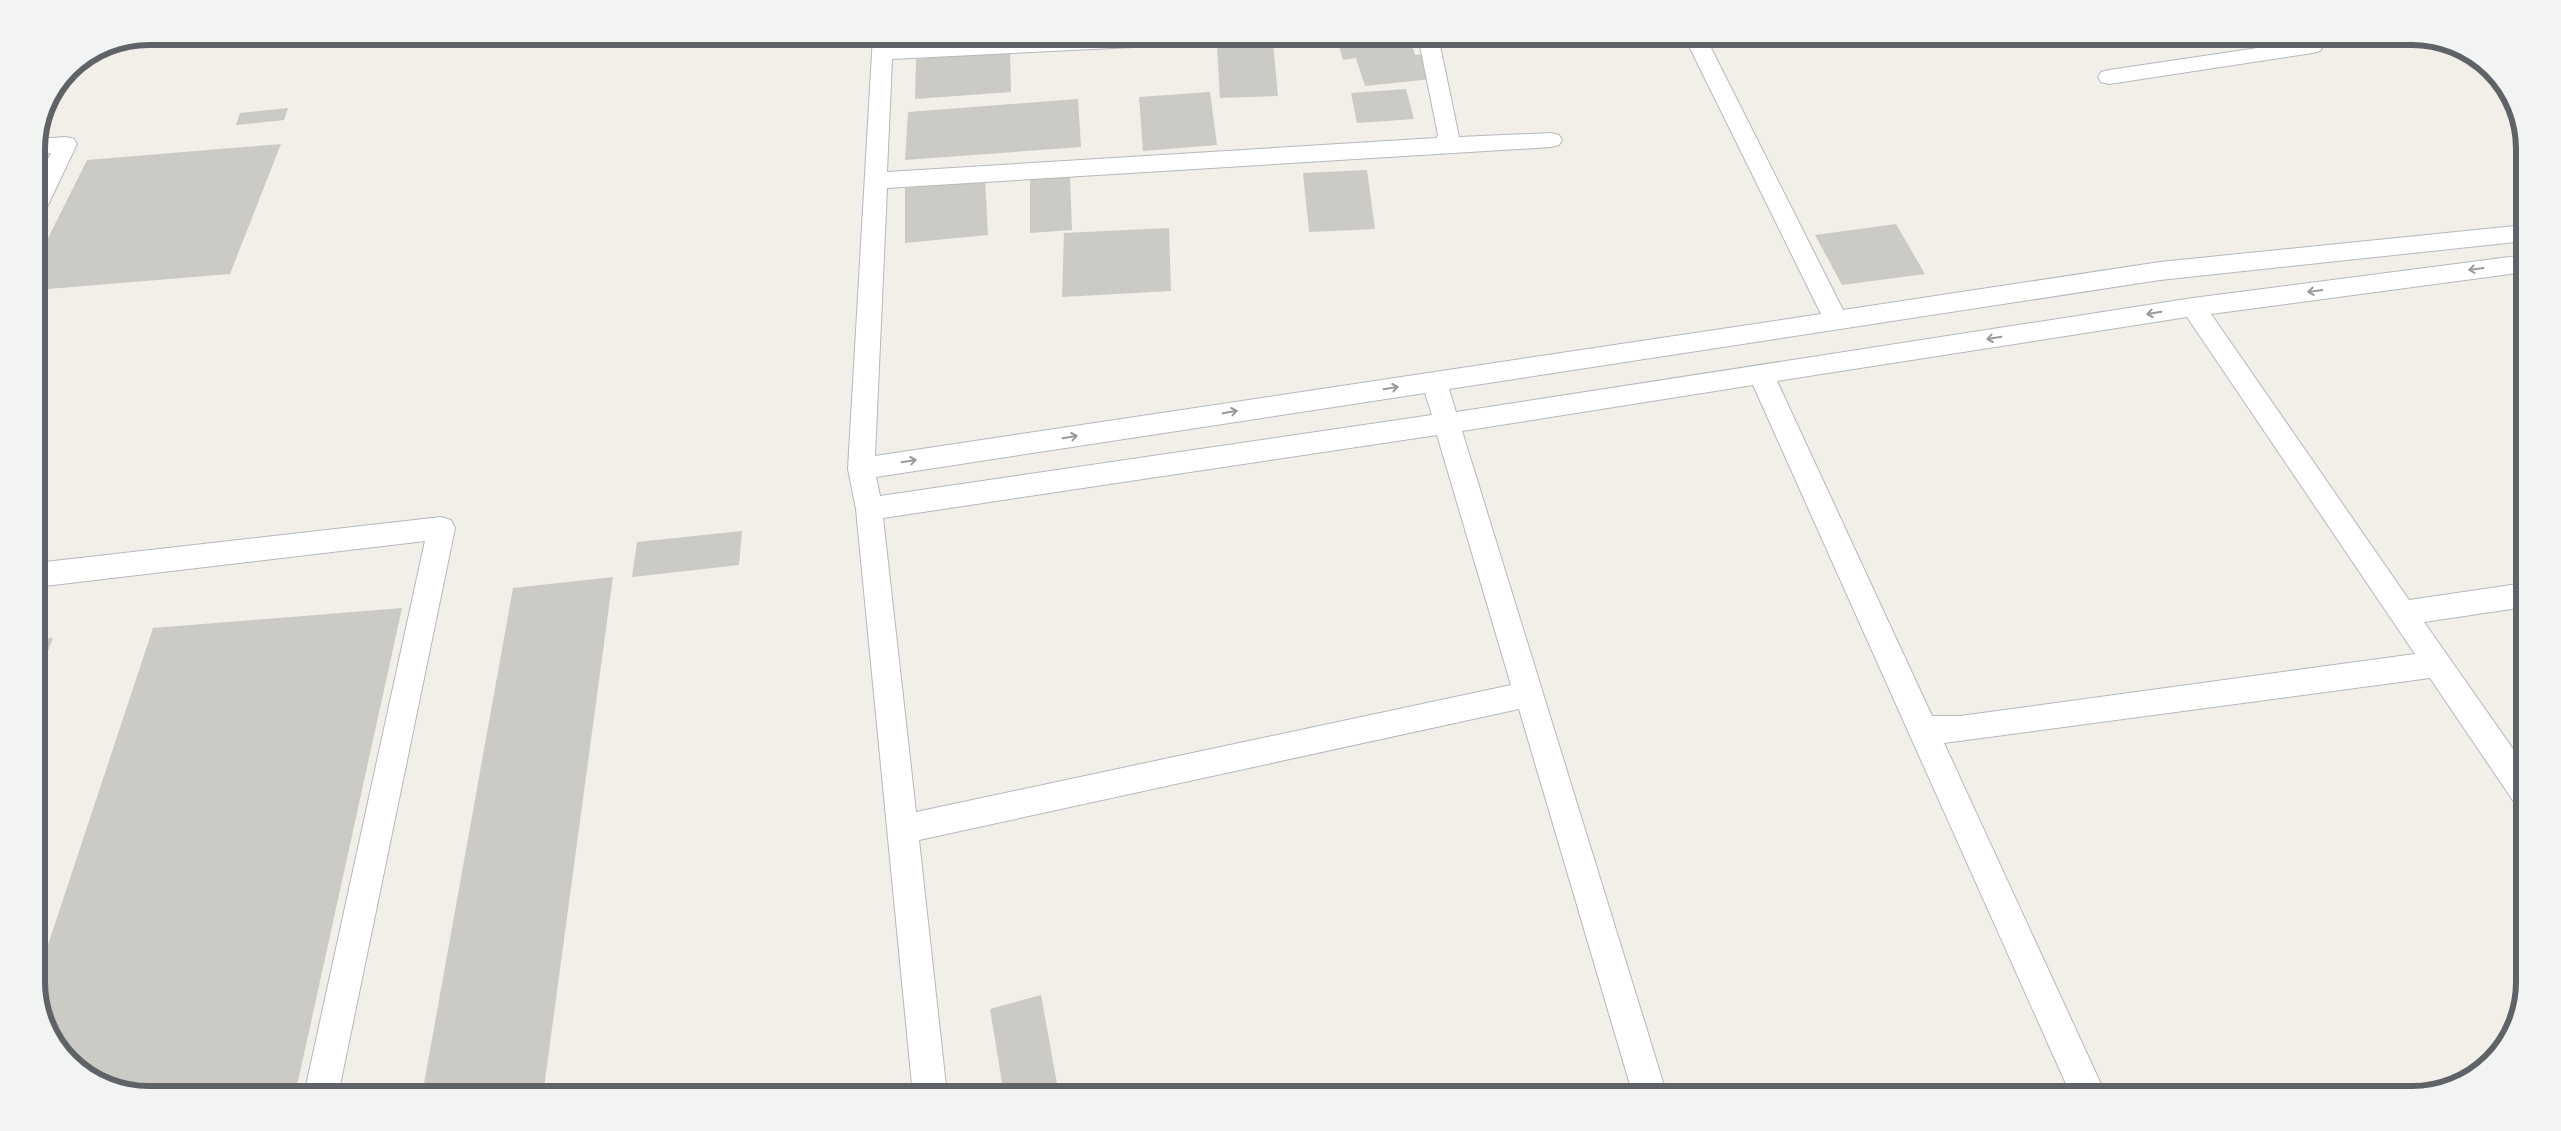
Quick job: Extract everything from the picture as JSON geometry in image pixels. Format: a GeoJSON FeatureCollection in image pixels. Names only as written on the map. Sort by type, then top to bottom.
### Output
{"type":"FeatureCollection","features":[{"type":"Feature","properties":{"kind":"street"},"geometry":{"type":"LineString","coordinates":[[882,45],[861,469],[869,509],[929,1086]]}},
{"type":"Feature","properties":{"kind":"street"},"geometry":{"type":"LineString","coordinates":[[1430,45],[1449,135],[1443,145]]}},
{"type":"Feature","properties":{"kind":"street"},"geometry":{"type":"LineString","coordinates":[[1698,45],[1836,320]]}},
{"type":"Feature","properties":{"kind":"street"},"geometry":{"type":"LineString","coordinates":[[2109,77],[2312,45]]}},
{"type":"Feature","properties":{"kind":"street"},"geometry":{"type":"LineString","coordinates":[[874,181],[1443,145],[1551,140]]}},
{"type":"Feature","properties":{"kind":"street"},"geometry":{"type":"LineString","coordinates":[[45,146],[66,144],[45,188]]}},
{"type":"Feature","properties":{"kind":"street"},"geometry":{"type":"LineString","coordinates":[[861,469],[2160,271],[2516,238]]}},
{"type":"Feature","properties":{"kind":"street"},"geometry":{"type":"LineString","coordinates":[[869,509],[1447,423],[2192,307],[2516,264]]}},
{"type":"Feature","properties":{"kind":"street"},"geometry":{"type":"LineString","coordinates":[[2192,307],[2516,779]]}},
{"type":"Feature","properties":{"kind":"street"},"geometry":{"type":"LineString","coordinates":[[1761,374],[2085,1086]]}},
{"type":"Feature","properties":{"kind":"street"},"geometry":{"type":"LineString","coordinates":[[1434,381],[1647,1086]]}},
{"type":"Feature","properties":{"kind":"street"},"geometry":{"type":"LineString","coordinates":[[45,574],[441,528],[323,1086]]}},
{"type":"Feature","properties":{"kind":"street"},"geometry":{"type":"LineString","coordinates":[[2402,613],[2516,596]]}},
{"type":"Feature","properties":{"kind":"street"},"geometry":{"type":"LineString","coordinates":[[1923,730],[1960,729],[2437,664]]}},
{"type":"Feature","properties":{"kind":"street"},"geometry":{"type":"LineString","coordinates":[[902,829],[1530,694]]}},
{"type":"Feature","properties":{"kind":"building"},"geometry":{"type":"Polygon","coordinates":[[[1273,45],[1278,96],[1220,98],[1217,46],[1273,45]]]}},
{"type":"Feature","properties":{"kind":"building"},"geometry":{"type":"Polygon","coordinates":[[[1339,45],[1412,45],[1415,55],[1424,54],[1432,79],[1365,86],[1356,58],[1343,60],[1339,45]]]}},
{"type":"Feature","properties":{"kind":"building"},"geometry":{"type":"Polygon","coordinates":[[[1010,52],[1011,92],[915,99],[916,59],[1010,52]]]}},
{"type":"Feature","properties":{"kind":"building"},"geometry":{"type":"Polygon","coordinates":[[[1406,89],[1414,119],[1357,123],[1351,93],[1406,89]]]}},
{"type":"Feature","properties":{"kind":"building"},"geometry":{"type":"Polygon","coordinates":[[[1210,92],[1217,145],[1143,151],[1139,97],[1210,92]]]}},
{"type":"Feature","properties":{"kind":"building"},"geometry":{"type":"Polygon","coordinates":[[[1078,99],[1081,147],[905,160],[908,112],[1078,99]]]}},
{"type":"Feature","properties":{"kind":"building"},"geometry":{"type":"Polygon","coordinates":[[[288,108],[284,120],[236,125],[240,113],[288,108]]]}},
{"type":"Feature","properties":{"kind":"building"},"geometry":{"type":"Polygon","coordinates":[[[281,144],[230,274],[45,289],[45,244],[87,160],[281,144]]]}},
{"type":"Feature","properties":{"kind":"building"},"geometry":{"type":"Polygon","coordinates":[[[1367,170],[1375,229],[1309,232],[1303,173],[1367,170]]]}},
{"type":"Feature","properties":{"kind":"building"},"geometry":{"type":"Polygon","coordinates":[[[1070,176],[1072,230],[1030,233],[1030,178],[1070,176]]]}},
{"type":"Feature","properties":{"kind":"building"},"geometry":{"type":"Polygon","coordinates":[[[985,180],[988,235],[905,243],[905,188],[985,180]]]}},
{"type":"Feature","properties":{"kind":"building"},"geometry":{"type":"Polygon","coordinates":[[[1896,224],[1925,274],[1842,285],[1815,235],[1896,224]]]}},
{"type":"Feature","properties":{"kind":"building"},"geometry":{"type":"Polygon","coordinates":[[[1169,228],[1171,291],[1062,297],[1064,233],[1169,228]]]}},
{"type":"Feature","properties":{"kind":"building"},"geometry":{"type":"Polygon","coordinates":[[[742,531],[739,565],[632,577],[637,542],[742,531]]]}},
{"type":"Feature","properties":{"kind":"building"},"geometry":{"type":"Polygon","coordinates":[[[613,577],[544,1086],[424,1086],[513,588],[613,577]]]}},
{"type":"Feature","properties":{"kind":"building"},"geometry":{"type":"Polygon","coordinates":[[[402,608],[297,1086],[142,1086],[122,1082],[97,1072],[80,1060],[63,1040],[51,1015],[45,989],[45,954],[153,628],[402,608]]]}},
{"type":"Feature","properties":{"kind":"building"},"geometry":{"type":"Polygon","coordinates":[[[45,638],[53,638],[45,658],[45,638]]]}},
{"type":"Feature","properties":{"kind":"building"},"geometry":{"type":"Polygon","coordinates":[[[1041,995],[1057,1086],[1003,1086],[990,1009],[1041,995]]]}}]}
